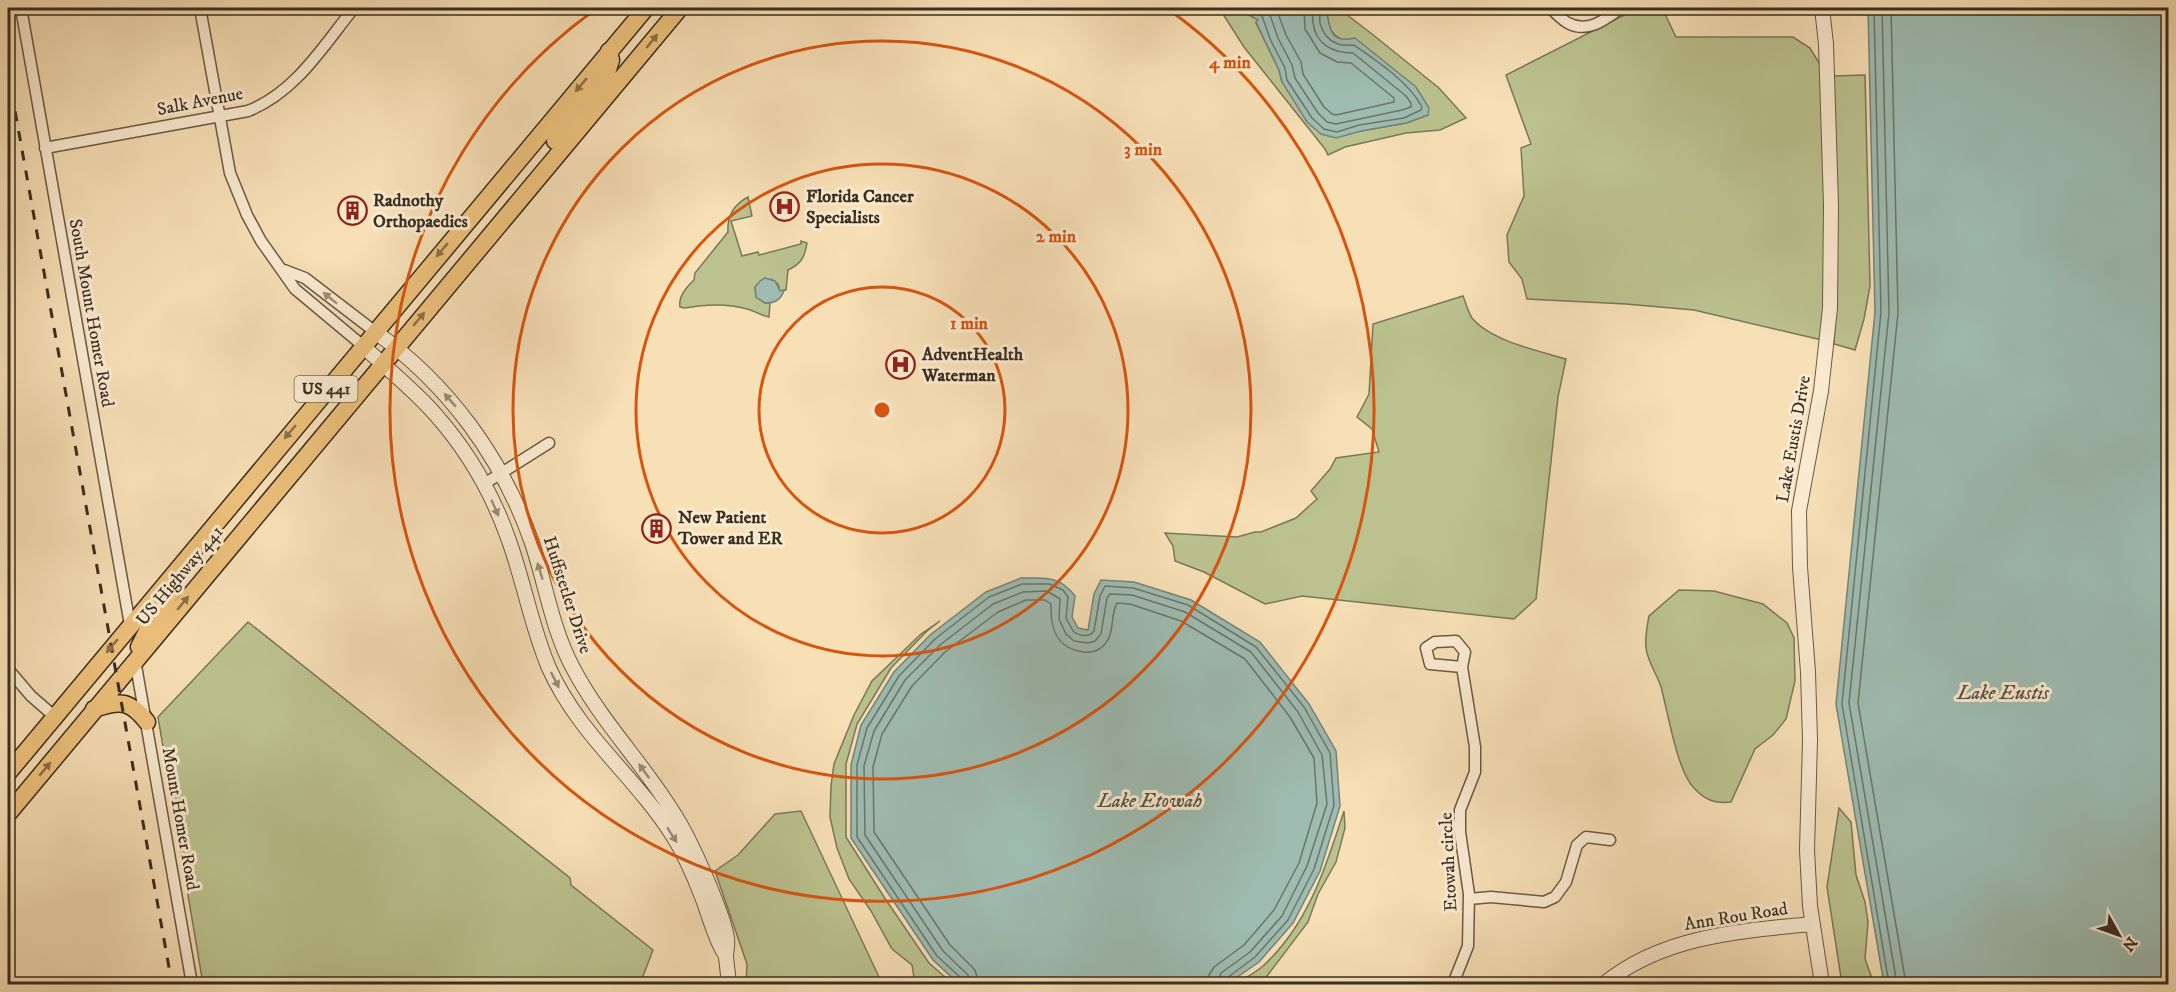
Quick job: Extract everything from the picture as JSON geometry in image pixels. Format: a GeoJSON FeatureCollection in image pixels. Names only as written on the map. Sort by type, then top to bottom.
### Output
{"type":"FeatureCollection","features":[{"type":"Feature","properties":{"kind":"main road","name":"US 441"},"geometry":{"type":"LineString","coordinates":[[8,773],[362,345],[646,8]]}},
{"type":"Feature","properties":{"kind":"main road","name":"US 441"},"geometry":{"type":"LineString","coordinates":[[382,364],[680,8]]}},
{"type":"Feature","properties":{"kind":"main road"},"geometry":{"type":"LineString","coordinates":[[514,206],[516,189],[606,76],[611,60],[609,51]]}},
{"type":"Feature","properties":{"kind":"main road","name":"US Highway 441"},"geometry":{"type":"LineString","coordinates":[[8,814],[382,364]]}},
{"type":"Feature","properties":{"kind":"main road"},"geometry":{"type":"LineString","coordinates":[[135,660],[144,635],[156,613],[212,543],[220,531],[230,505]]}},
{"type":"Feature","properties":{"kind":"main road"},"geometry":{"type":"LineString","coordinates":[[94,709],[108,704],[122,703],[138,711],[147,722]]}},
{"type":"Feature","properties":{"kind":"street","name":"South Mount Homer Road"},"geometry":{"type":"LineString","coordinates":[[21,8],[129,625]]}},
{"type":"Feature","properties":{"kind":"street"},"geometry":{"type":"LineString","coordinates":[[200,8],[230,173],[236,191],[261,241],[295,288],[362,345]]}},
{"type":"Feature","properties":{"kind":"street","name":"Salk Avenue"},"geometry":{"type":"LineString","coordinates":[[45,148],[248,111],[277,96],[313,60],[354,8]]}},
{"type":"Feature","properties":{"kind":"street"},"geometry":{"type":"LineString","coordinates":[[1550,8],[1569,24],[1587,26],[1597,24],[1621,8]]}},
{"type":"Feature","properties":{"kind":"street","name":"Lake Eustis Drive"},"geometry":{"type":"LineString","coordinates":[[1822,8],[1826,44],[1831,206],[1830,308],[1821,391],[1799,511],[1810,740],[1808,850],[1812,924],[1822,984]]}},
{"type":"Feature","properties":{"kind":"street"},"geometry":{"type":"LineString","coordinates":[[284,270],[304,278],[374,332]]}},
{"type":"Feature","properties":{"kind":"street","name":"Huffstetler Drive"},"geometry":{"type":"LineString","coordinates":[[374,332],[396,347],[450,400],[486,447],[502,474],[532,543],[555,627],[571,665],[602,716],[669,806],[685,832],[715,900],[727,940],[729,984]]}},
{"type":"Feature","properties":{"kind":"street","name":"Huffstetler Drive"},"geometry":{"type":"LineString","coordinates":[[362,345],[435,414],[484,484],[508,538],[545,658],[565,699],[602,750],[652,807],[674,838],[689,866],[718,943],[726,956]]}},
{"type":"Feature","properties":{"kind":"street"},"geometry":{"type":"LineString","coordinates":[[484,484],[549,443]]}},
{"type":"Feature","properties":{"kind":"street","name":"Mount Homer Road"},"geometry":{"type":"LineString","coordinates":[[135,660],[192,984]]}},
{"type":"Feature","properties":{"kind":"street","name":"Etowah circle"},"geometry":{"type":"LineString","coordinates":[[1453,984],[1468,946],[1469,899],[1460,832],[1460,810],[1475,772],[1475,747],[1462,667]]}},
{"type":"Feature","properties":{"kind":"street"},"geometry":{"type":"LineString","coordinates":[[8,669],[31,696],[54,716]]}},
{"type":"Feature","properties":{"kind":"street"},"geometry":{"type":"LineString","coordinates":[[1469,899],[1491,897],[1544,902],[1555,897],[1566,882],[1577,845],[1586,837],[1610,840]]}},
{"type":"Feature","properties":{"kind":"street","name":"Ann Rou Road"},"geometry":{"type":"LineString","coordinates":[[1604,984],[1623,979],[1642,960],[1690,941],[1718,935],[1812,924]]}},
{"type":"Feature","properties":{"kind":"green space"},"geometry":{"type":"Polygon","coordinates":[[[1219,8],[1237,9],[1259,20],[1256,23],[1279,70],[1282,82],[1361,131],[1406,123],[1428,115],[1344,40],[1334,34],[1326,8],[1338,8],[1372,34],[1439,88],[1466,118],[1440,130],[1406,133],[1345,147],[1328,155],[1244,47],[1219,8]]]}},
{"type":"Feature","properties":{"kind":"green space"},"geometry":{"type":"Polygon","coordinates":[[[1638,8],[1662,8],[1676,37],[1793,37],[1810,48],[1821,66],[1826,206],[1822,340],[1694,310],[1527,299],[1522,279],[1509,262],[1507,235],[1524,196],[1521,148],[1531,144],[1506,75],[1638,8]]]}},
{"type":"Feature","properties":{"kind":"green space"},"geometry":{"type":"Polygon","coordinates":[[[1865,75],[1870,286],[1855,350],[1834,344],[1836,309],[1833,76],[1865,75]]]}},
{"type":"Feature","properties":{"kind":"green space"},"geometry":{"type":"Polygon","coordinates":[[[748,197],[752,216],[731,221],[742,256],[758,252],[759,255],[801,244],[801,241],[807,243],[802,260],[788,270],[786,290],[780,291],[778,284],[771,279],[755,287],[756,297],[765,303],[770,303],[769,317],[731,306],[680,307],[682,296],[694,280],[695,273],[728,232],[732,212],[748,197]]]}},
{"type":"Feature","properties":{"kind":"green space"},"geometry":{"type":"Polygon","coordinates":[[[1463,296],[1472,318],[1491,333],[1516,344],[1566,359],[1558,397],[1536,599],[1514,619],[1302,596],[1265,604],[1204,572],[1175,561],[1173,546],[1165,533],[1237,537],[1261,532],[1296,518],[1317,499],[1311,491],[1330,469],[1336,458],[1379,452],[1372,429],[1357,417],[1369,394],[1373,324],[1463,296]]]}},
{"type":"Feature","properties":{"kind":"green space"},"geometry":{"type":"Polygon","coordinates":[[[1679,590],[1714,591],[1763,604],[1787,623],[1794,638],[1795,681],[1786,719],[1773,735],[1755,749],[1731,802],[1715,802],[1706,798],[1688,780],[1678,755],[1661,687],[1647,653],[1649,616],[1679,590]]]}},
{"type":"Feature","properties":{"kind":"green space"},"geometry":{"type":"Polygon","coordinates":[[[940,621],[891,668],[857,724],[846,764],[846,837],[929,963],[953,984],[915,984],[912,965],[892,949],[871,911],[849,879],[837,848],[830,817],[831,786],[834,764],[854,715],[872,681],[921,634],[940,621]]]}},
{"type":"Feature","properties":{"kind":"green space"},"geometry":{"type":"Polygon","coordinates":[[[248,622],[570,878],[571,885],[653,950],[640,984],[203,984],[158,717],[248,622]]]}},
{"type":"Feature","properties":{"kind":"green space"},"geometry":{"type":"Polygon","coordinates":[[[1839,808],[1851,822],[1856,875],[1865,902],[1868,922],[1865,959],[1874,984],[1842,984],[1827,887],[1839,808]]]}},
{"type":"Feature","properties":{"kind":"green space"},"geometry":{"type":"Polygon","coordinates":[[[801,811],[879,977],[901,984],[746,984],[747,964],[715,871],[738,855],[775,814],[801,811]]]}},
{"type":"Feature","properties":{"kind":"green space"},"geometry":{"type":"Polygon","coordinates":[[[1344,811],[1345,828],[1336,862],[1318,894],[1308,922],[1261,984],[1236,984],[1263,966],[1279,950],[1304,914],[1322,874],[1344,811]]]}},
{"type":"Feature","properties":{"kind":"water"},"geometry":{"type":"Polygon","coordinates":[[[1238,8],[1326,8],[1330,27],[1335,36],[1340,39],[1355,38],[1416,87],[1429,108],[1428,115],[1406,123],[1336,138],[1321,134],[1307,122],[1282,82],[1279,70],[1256,22],[1258,20],[1238,8]]]}},
{"type":"Feature","properties":{"kind":"water","name":"Lake Eustis"},"geometry":{"type":"Polygon","coordinates":[[[1868,8],[2168,8],[2168,984],[1884,984],[1836,704],[1875,312],[1868,8]]]}},
{"type":"Feature","properties":{"kind":"water"},"geometry":{"type":"Polygon","coordinates":[[[765,278],[775,281],[780,291],[784,290],[775,302],[765,303],[756,297],[755,287],[765,278]]]}},
{"type":"Feature","properties":{"kind":"water","name":"Lake Etowah"},"geometry":{"type":"Polygon","coordinates":[[[1021,578],[1051,579],[1063,584],[1075,596],[1072,617],[1078,628],[1088,630],[1094,594],[1101,580],[1134,582],[1191,600],[1260,642],[1309,704],[1336,751],[1340,806],[1320,871],[1293,923],[1259,962],[1227,984],[959,984],[933,960],[851,838],[851,765],[861,725],[894,672],[930,635],[986,592],[1021,578]]]}},
{"type":"Feature","properties":{"kind":"railway"},"geometry":{"type":"LineString","coordinates":[[8,72],[172,984]]}},
{"type":"Feature","properties":{"kind":"place","name":"Florida Cancer Specialists"},"geometry":{"type":"Point","coordinates":[785,207]}},
{"type":"Feature","properties":{"kind":"place","name":"Radnothy Orthopaedics"},"geometry":{"type":"Point","coordinates":[352,211]}},
{"type":"Feature","properties":{"kind":"place","name":"AdventHealth Waterman"},"geometry":{"type":"Point","coordinates":[901,365]}},
{"type":"Feature","properties":{"kind":"place","name":"New Patient Tower and ER"},"geometry":{"type":"Point","coordinates":[657,528]}}]}
